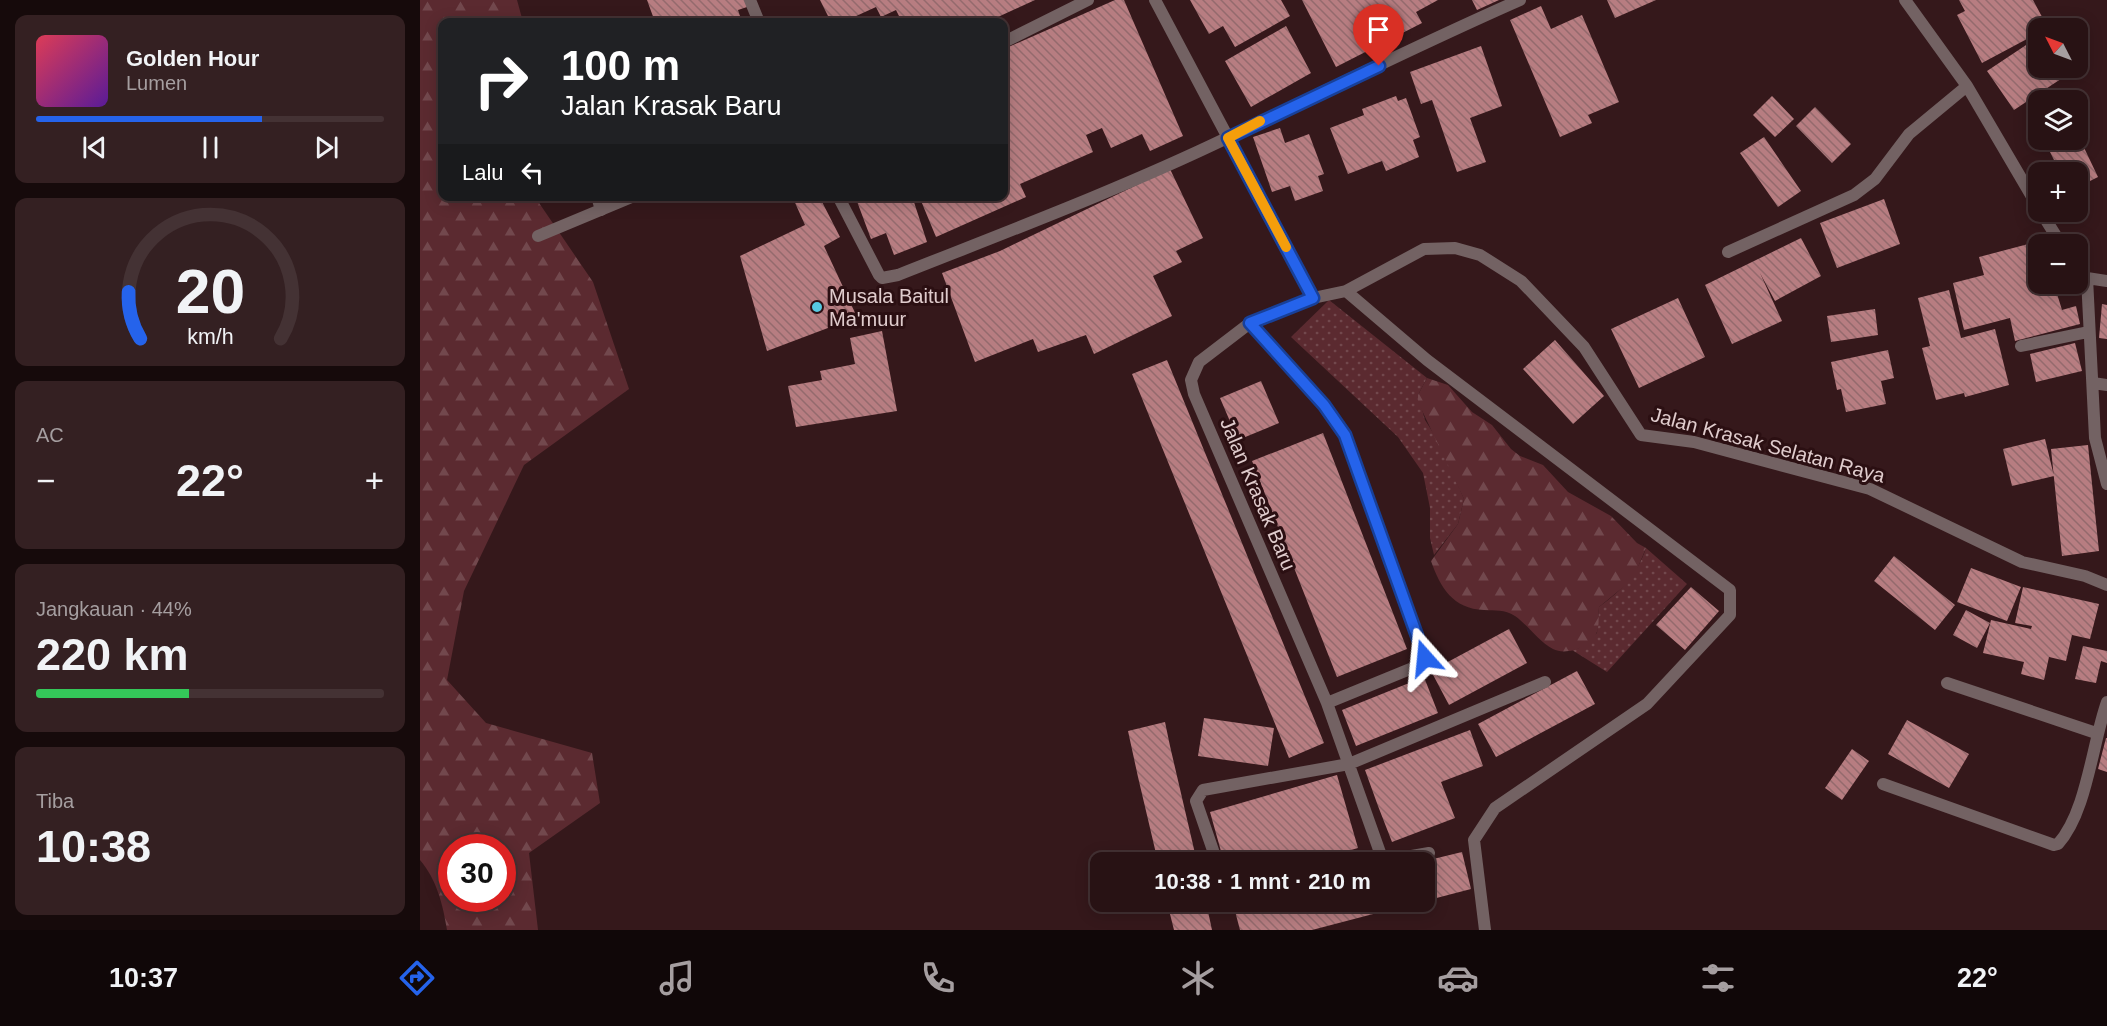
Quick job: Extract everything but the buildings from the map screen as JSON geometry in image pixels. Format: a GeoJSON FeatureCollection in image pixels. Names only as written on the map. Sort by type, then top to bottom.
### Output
{"type":"FeatureCollection","features":[{"type":"Feature","properties":{"kind":"street"},"geometry":{"type":"LineString","coordinates":[[750,0],[757,18]]}},
{"type":"Feature","properties":{"kind":"street"},"geometry":{"type":"LineString","coordinates":[[1008,40],[1088,0]]}},
{"type":"Feature","properties":{"kind":"street"},"geometry":{"type":"LineString","coordinates":[[1155,0],[1313,298]]}},
{"type":"Feature","properties":{"kind":"street"},"geometry":{"type":"LineString","coordinates":[[841,201],[879,275],[882,278],[898,275],[1051,214],[1228,138],[1298,102],[1520,0]]}},
{"type":"Feature","properties":{"kind":"street"},"geometry":{"type":"LineString","coordinates":[[1905,0],[1967,86],[2028,190]]}},
{"type":"Feature","properties":{"kind":"street"},"geometry":{"type":"LineString","coordinates":[[1728,252],[1854,195],[1875,179],[1909,134],[1967,86]]}},
{"type":"Feature","properties":{"kind":"street"},"geometry":{"type":"LineString","coordinates":[[598,201],[601,210]]}},
{"type":"Feature","properties":{"kind":"street"},"geometry":{"type":"LineString","coordinates":[[538,236],[622,201]]}},
{"type":"Feature","properties":{"kind":"street","name":"Jalan Krasak Selatan Raya"},"geometry":{"type":"LineString","coordinates":[[1313,298],[1346,291],[1424,249],[1455,248],[1480,255],[1521,281],[1584,347],[1641,435],[1694,442],[1870,489],[2022,562],[2085,576],[2107,585]]}},
{"type":"Feature","properties":{"kind":"street"},"geometry":{"type":"LineString","coordinates":[[2088,278],[2107,281]]}},
{"type":"Feature","properties":{"kind":"street"},"geometry":{"type":"LineString","coordinates":[[1346,291],[1427,360],[1730,591],[1730,615],[1647,704],[1495,808],[1474,840],[1485,930]]}},
{"type":"Feature","properties":{"kind":"street"},"geometry":{"type":"LineString","coordinates":[[2087,294],[2095,438],[2107,484]]}},
{"type":"Feature","properties":{"kind":"street","name":"Jalan Krasak Baru"},"geometry":{"type":"LineString","coordinates":[[1313,298],[1250,323],[1199,362],[1191,380],[1194,394],[1326,703],[1349,764],[1377,852]]}},
{"type":"Feature","properties":{"kind":"street"},"geometry":{"type":"LineString","coordinates":[[1250,323],[1324,405],[1345,435],[1425,658],[1415,667],[1326,703]]}},
{"type":"Feature","properties":{"kind":"street"},"geometry":{"type":"LineString","coordinates":[[2021,346],[2088,332]]}},
{"type":"Feature","properties":{"kind":"street"},"geometry":{"type":"LineString","coordinates":[[2093,383],[2107,386]]}},
{"type":"Feature","properties":{"kind":"street"},"geometry":{"type":"LineString","coordinates":[[1213,852],[1197,809],[1196,801],[1199,793],[1349,764],[1545,682]]}},
{"type":"Feature","properties":{"kind":"street"},"geometry":{"type":"LineString","coordinates":[[1947,683],[2096,733]]}},
{"type":"Feature","properties":{"kind":"street"},"geometry":{"type":"LineString","coordinates":[[1883,784],[2054,845],[2063,839],[2083,798],[2096,733],[2107,702]]}},
{"type":"Feature","properties":{"kind":"green space"},"geometry":{"type":"Polygon","coordinates":[[[420,0],[517,0],[522,18],[438,18],[438,201],[538,201],[593,282],[629,389],[524,465],[464,591],[447,680],[486,723],[592,753],[600,803],[529,853],[538,930],[447,930],[443,912],[516,912],[516,834],[438,834],[438,893],[431,876],[420,860],[420,0]]]}},
{"type":"Feature","properties":{"kind":"green space"},"geometry":{"type":"Polygon","coordinates":[[[1329,300],[1427,378],[1418,395],[1425,420],[1439,442],[1464,499],[1458,524],[1434,555],[1430,538],[1430,508],[1423,473],[1398,437],[1291,337],[1329,300]]]}},
{"type":"Feature","properties":{"kind":"green space"},"geometry":{"type":"Polygon","coordinates":[[[1427,378],[1448,385],[1472,412],[1492,425],[1511,449],[1520,456],[1543,465],[1568,492],[1611,516],[1637,543],[1646,548],[1633,579],[1599,607],[1597,631],[1589,643],[1571,651],[1558,651],[1543,642],[1511,614],[1464,606],[1449,595],[1444,588],[1431,561],[1458,524],[1464,499],[1418,402],[1418,395],[1427,378]]]}},
{"type":"Feature","properties":{"kind":"green space"},"geometry":{"type":"Polygon","coordinates":[[[1646,548],[1687,584],[1607,672],[1572,650],[1579,648],[1597,633],[1599,607],[1628,581],[1646,548]]]}},
{"type":"Feature","properties":{"kind":"slow traffic"},"geometry":{"type":"LineString","coordinates":[[1260,121],[1228,138],[1286,247]]}},
{"type":"Feature","properties":{"kind":"place","name":"Musala Baitul Ma'muur"},"geometry":{"type":"Point","coordinates":[817,307]}},
{"type":"Feature","properties":{"kind":"route"},"geometry":{"type":"LineString","coordinates":[[1379,66],[1298,102],[1228,138],[1313,298],[1250,323],[1324,405],[1345,435],[1425,658]]}}]}
